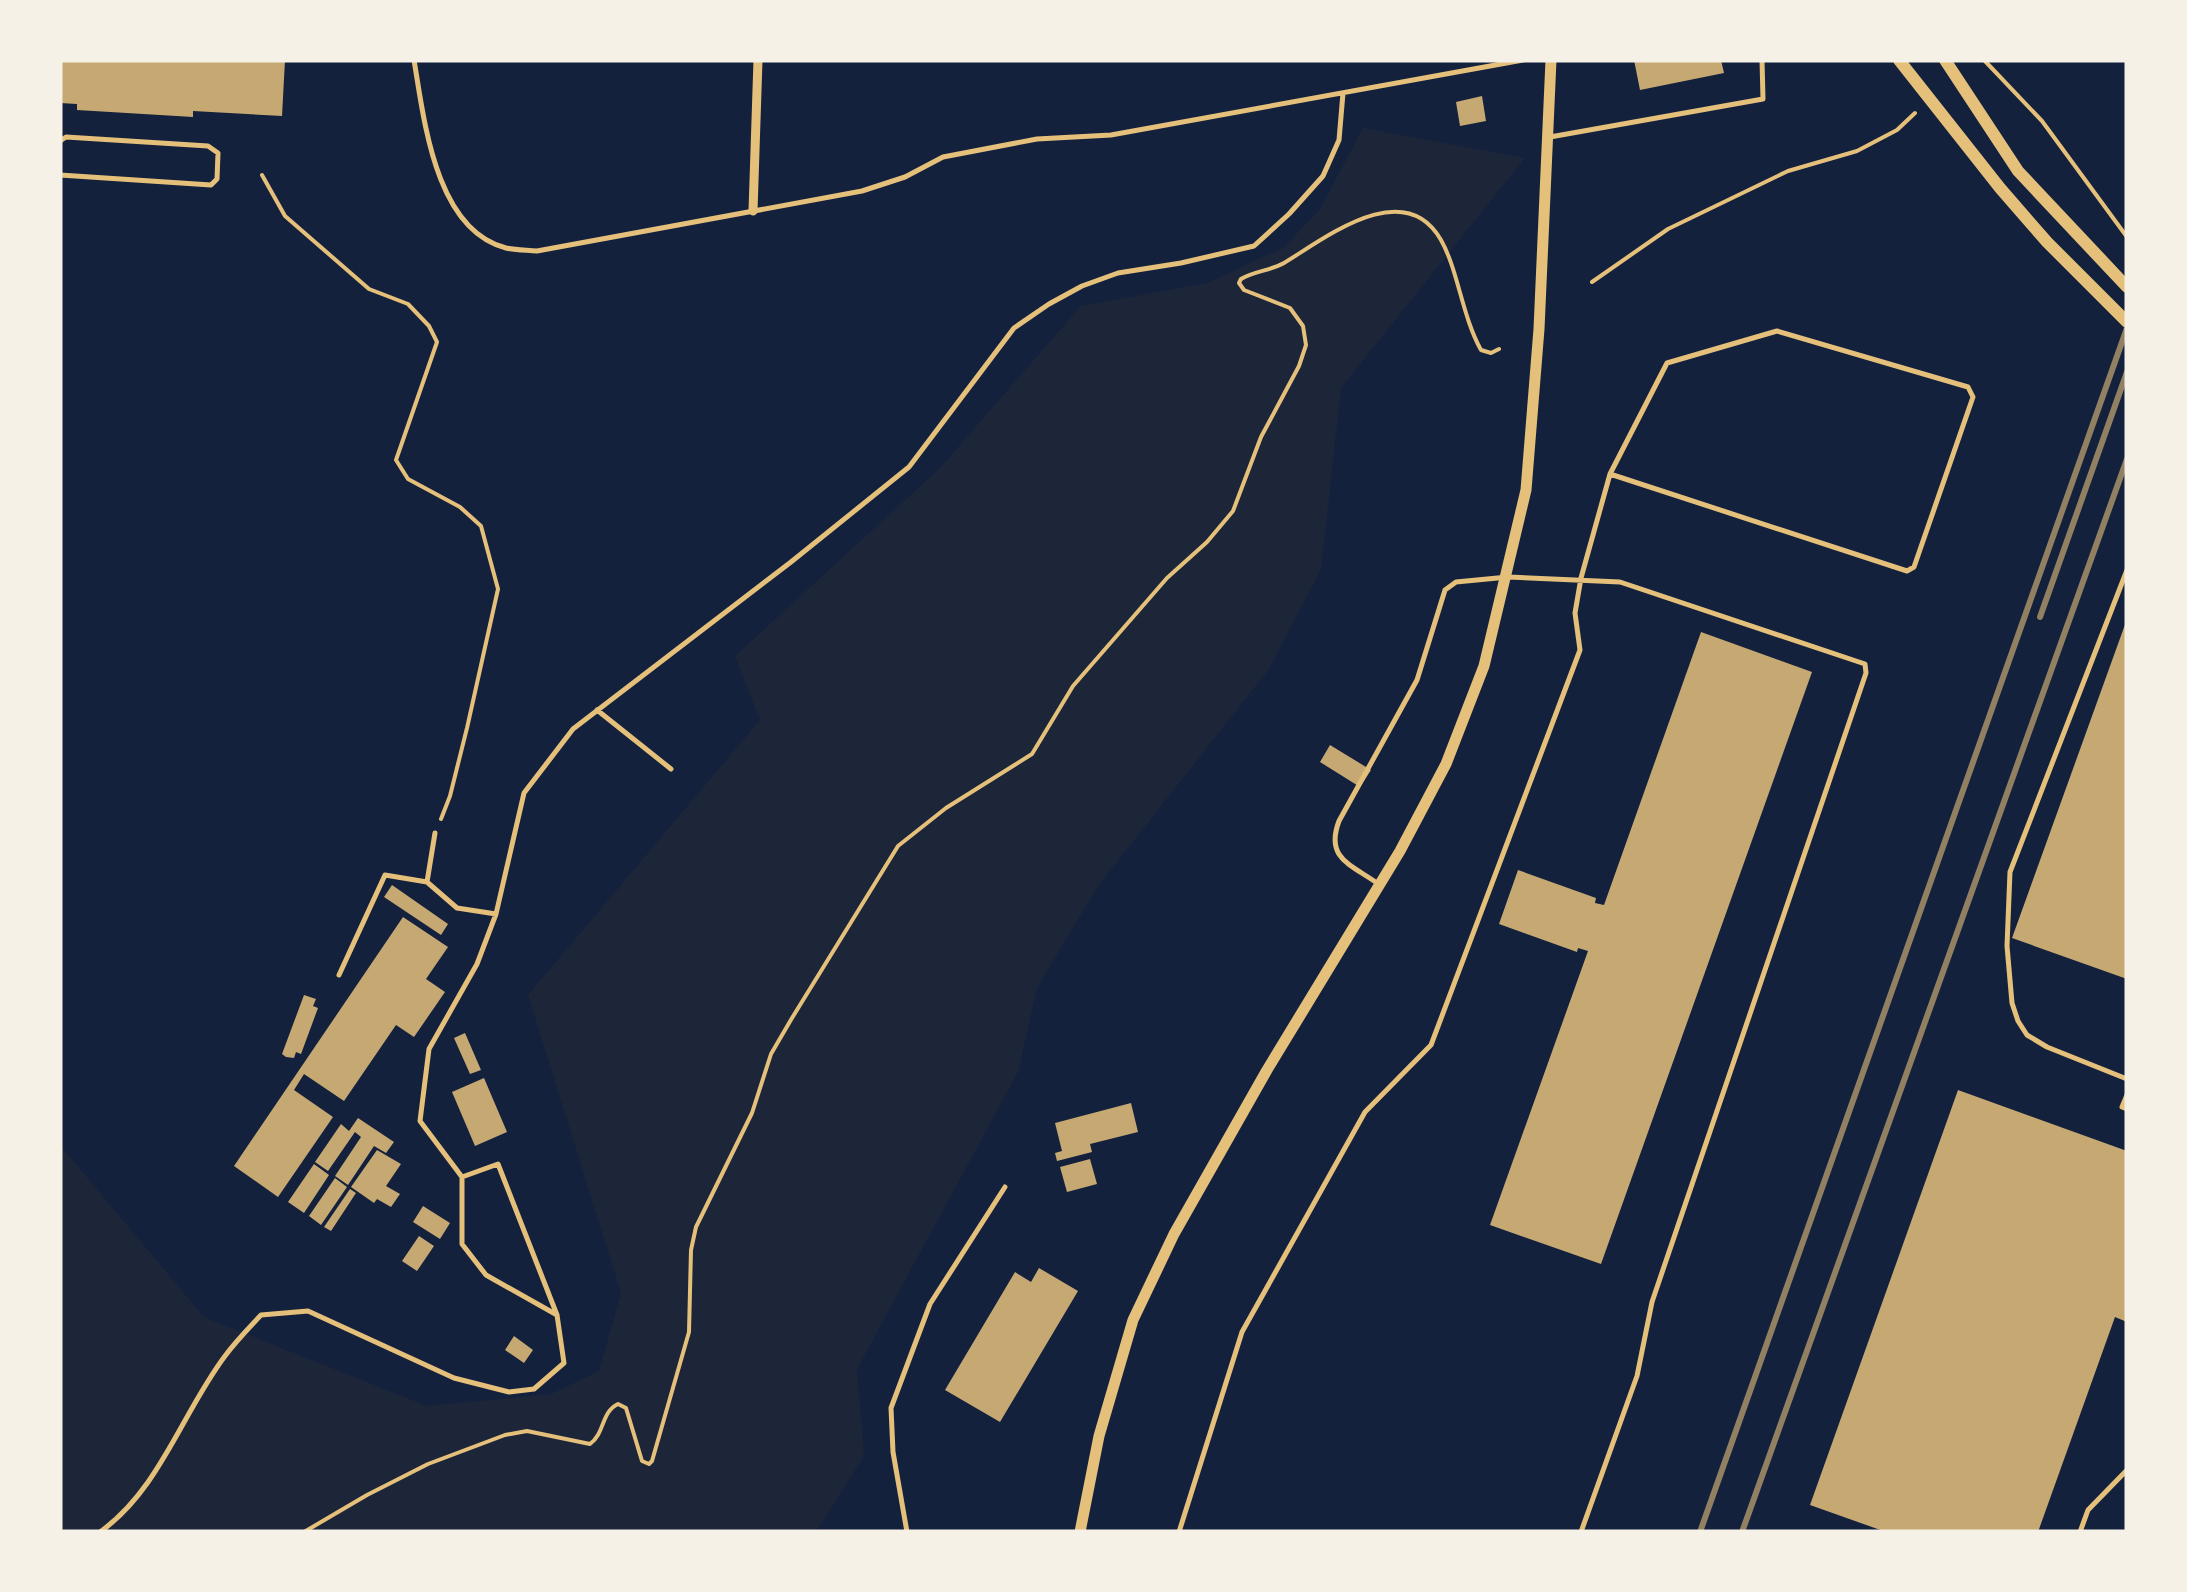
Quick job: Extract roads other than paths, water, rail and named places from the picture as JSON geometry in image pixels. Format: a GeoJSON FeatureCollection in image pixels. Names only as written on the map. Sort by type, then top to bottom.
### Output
{"type":"FeatureCollection","features":[{"type":"Feature","properties":{"kind":"main road"},"geometry":{"type":"LineString","coordinates":[[1899,60],[2000,188],[2127,322]]}},
{"type":"Feature","properties":{"kind":"main road"},"geometry":{"type":"LineString","coordinates":[[1945,60],[2018,170],[2127,287]]}},
{"type":"Feature","properties":{"kind":"street"},"geometry":{"type":"LineString","coordinates":[[754,211],[758,60]]}},
{"type":"Feature","properties":{"kind":"street"},"geometry":{"type":"LineString","coordinates":[[1080,1532],[1100,1436],[1133,1320],[1184,1218],[1267,1070],[1446,764],[1484,666],[1526,490],[1540,329],[1551,60]]}},
{"type":"Feature","properties":{"kind":"lane"},"geometry":{"type":"LineString","coordinates":[[414,60],[426,130],[442,182],[475,233],[504,248],[537,251],[862,191],[905,178],[943,157],[1037,139],[1111,135],[1523,60]]}},
{"type":"Feature","properties":{"kind":"lane"},"geometry":{"type":"LineString","coordinates":[[1547,138],[1763,99],[1762,60]]}},
{"type":"Feature","properties":{"kind":"lane"},"geometry":{"type":"LineString","coordinates":[[558,1315],[486,1274],[462,1244],[462,1177],[420,1122],[429,1049],[477,964],[496,914],[524,793],[574,729],[909,466],[1014,328],[1082,286],[1118,273],[1254,246],[1323,176],[1340,140],[1343,93]]}},
{"type":"Feature","properties":{"kind":"lane"},"geometry":{"type":"LineString","coordinates":[[60,141],[66,137],[208,146],[218,153],[216,179],[211,185],[60,176]]}},
{"type":"Feature","properties":{"kind":"lane"},"geometry":{"type":"LineString","coordinates":[[1180,1532],[1242,1332],[1365,1112],[1431,1045],[1580,650],[1575,614],[1581,578],[1610,474],[1667,362],[1776,331],[1968,387],[1974,397],[1914,567],[1907,571],[1610,474]]}},
{"type":"Feature","properties":{"kind":"lane"},"geometry":{"type":"LineString","coordinates":[[2127,570],[2010,872],[2007,946],[2012,1003],[2027,1035],[2127,1079]]}},
{"type":"Feature","properties":{"kind":"lane"},"geometry":{"type":"LineString","coordinates":[[1379,884],[1335,851],[1332,840],[1417,680],[1444,590],[1456,582],[1508,577],[1620,582],[1860,659],[1865,664],[1866,673],[1652,1302],[1638,1376],[1581,1532]]}},
{"type":"Feature","properties":{"kind":"lane"},"geometry":{"type":"LineString","coordinates":[[597,710],[671,769]]}},
{"type":"Feature","properties":{"kind":"lane"},"geometry":{"type":"LineString","coordinates":[[427,882],[435,833]]}},
{"type":"Feature","properties":{"kind":"lane"},"geometry":{"type":"LineString","coordinates":[[339,975],[385,875],[427,882],[457,908],[496,914]]}},
{"type":"Feature","properties":{"kind":"lane"},"geometry":{"type":"LineString","coordinates":[[2127,1095],[2122,1107],[2127,1110]]}},
{"type":"Feature","properties":{"kind":"lane"},"geometry":{"type":"LineString","coordinates":[[100,1532],[120,1518],[149,1482],[224,1357],[261,1315],[308,1311],[454,1378],[509,1392],[534,1389],[564,1363],[558,1315],[498,1164],[462,1177]]}},
{"type":"Feature","properties":{"kind":"lane"},"geometry":{"type":"LineString","coordinates":[[907,1532],[892,1452],[891,1408],[930,1304],[1005,1187]]}},
{"type":"Feature","properties":{"kind":"lane"},"geometry":{"type":"LineString","coordinates":[[2080,1532],[2088,1510],[2127,1470]]}},
{"type":"Feature","properties":{"kind":"railway"},"geometry":{"type":"LineString","coordinates":[[1700,1532],[2127,328]]}},
{"type":"Feature","properties":{"kind":"railway"},"geometry":{"type":"LineString","coordinates":[[2040,617],[2127,372]]}},
{"type":"Feature","properties":{"kind":"railway"},"geometry":{"type":"LineString","coordinates":[[1742,1532],[2127,459]]}}]}
